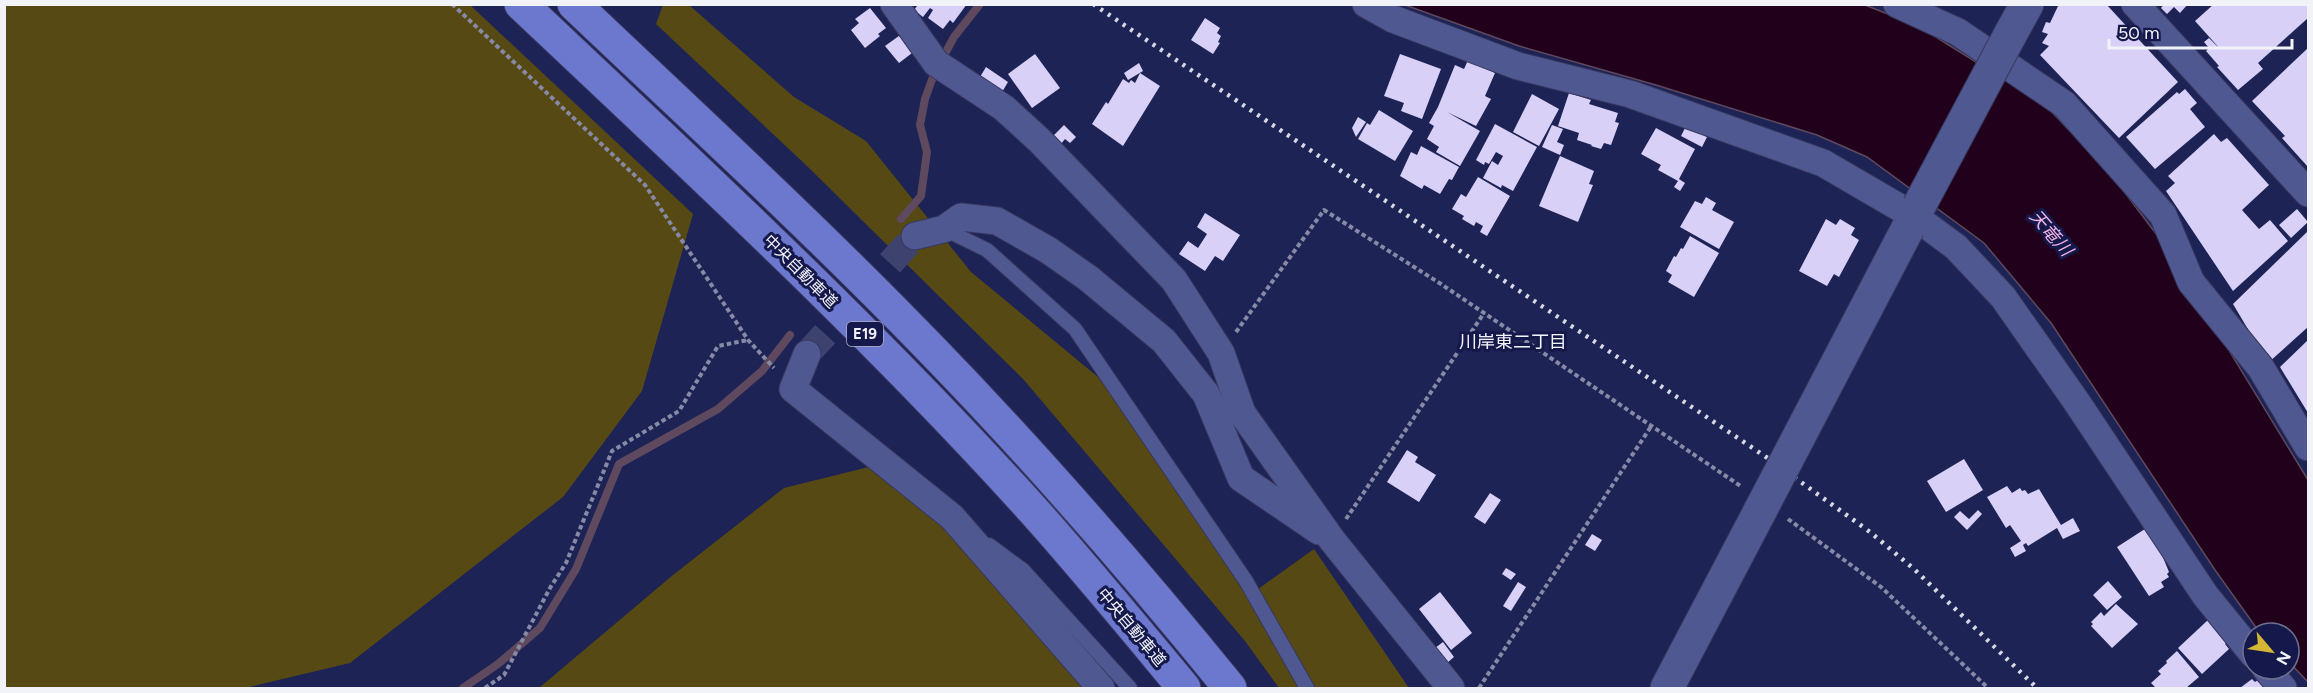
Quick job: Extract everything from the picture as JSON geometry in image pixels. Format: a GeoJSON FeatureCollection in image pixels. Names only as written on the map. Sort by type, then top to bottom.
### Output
{"type":"FeatureCollection","features":[{"type":"Feature","properties":{"kind":"highway","name":"中央自動車道"},"geometry":{"type":"LineString","coordinates":[[521,4],[750,220],[902,371],[1032,510],[1184,688]]}},
{"type":"Feature","properties":{"kind":"highway","name":"E19"},"geometry":{"type":"LineString","coordinates":[[574,4],[775,193],[930,348],[1059,486],[1230,688]]}},
{"type":"Feature","properties":{"kind":"street"},"geometry":{"type":"LineString","coordinates":[[894,4],[936,63],[1004,108],[1039,140],[1174,280],[1221,353],[1242,412],[1332,540],[1451,688]]}},
{"type":"Feature","properties":{"kind":"street"},"geometry":{"type":"LineString","coordinates":[[1366,4],[1393,19],[1518,66],[1630,94],[1823,163],[1913,217],[1956,247],[2003,297],[2076,401],[2205,595],[2241,639]]}},
{"type":"Feature","properties":{"kind":"street"},"geometry":{"type":"LineString","coordinates":[[1897,4],[1958,32],[2064,104],[2163,215],[2191,282],[2261,368],[2308,447]]}},
{"type":"Feature","properties":{"kind":"street"},"geometry":{"type":"LineString","coordinates":[[1667,688],[1761,504],[2027,4]]}},
{"type":"Feature","properties":{"kind":"street"},"geometry":{"type":"LineString","coordinates":[[2135,4],[2308,193]]}},
{"type":"Feature","properties":{"kind":"street"},"geometry":{"type":"LineString","coordinates":[[915,236],[944,229],[961,217],[997,221],[1048,250],[1088,278],[1164,341],[1206,394],[1241,478],[1332,540]]}},
{"type":"Feature","properties":{"kind":"street"},"geometry":{"type":"LineString","coordinates":[[807,354],[793,389],[952,517],[1101,688]]}},
{"type":"Feature","properties":{"kind":"lane"},"geometry":{"type":"LineString","coordinates":[[944,229],[987,250],[1075,329],[1246,581],[1307,688]]}},
{"type":"Feature","properties":{"kind":"lane"},"geometry":{"type":"LineString","coordinates":[[952,517],[1023,570],[1130,688]]}},
{"type":"Feature","properties":{"kind":"path"},"geometry":{"type":"LineString","coordinates":[[452,4],[645,185],[748,340],[793,389]]}},
{"type":"Feature","properties":{"kind":"path"},"geometry":{"type":"LineString","coordinates":[[1221,353],[1324,210],[1652,425],[1881,587],[1988,688]]}},
{"type":"Feature","properties":{"kind":"path"},"geometry":{"type":"LineString","coordinates":[[1332,540],[1484,313]]}},
{"type":"Feature","properties":{"kind":"path"},"geometry":{"type":"LineString","coordinates":[[485,688],[504,675],[550,588],[566,563],[612,451],[679,411],[718,346],[748,340]]}},
{"type":"Feature","properties":{"kind":"path"},"geometry":{"type":"LineString","coordinates":[[1479,688],[1652,425]]}},
{"type":"Feature","properties":{"kind":"shaded area"},"geometry":{"type":"Polygon","coordinates":[[[4,5],[470,5],[693,214],[642,391],[563,497],[350,663],[245,688],[5,688],[4,5]]]}},
{"type":"Feature","properties":{"kind":"shaded area"},"geometry":{"type":"Polygon","coordinates":[[[663,5],[689,5],[794,97],[866,141],[971,272],[1121,396],[1247,597],[1314,549],[1409,688],[1279,688],[1245,641],[1024,380],[808,167],[656,24],[663,5]]]}},
{"type":"Feature","properties":{"kind":"shaded area"},"geometry":{"type":"Polygon","coordinates":[[[901,459],[1111,688],[539,688],[673,575],[784,488],[901,459]]]}},
{"type":"Feature","properties":{"kind":"water","name":"天竜川"},"geometry":{"type":"Polygon","coordinates":[[[1405,5],[1865,5],[1918,26],[2044,104],[2110,173],[2166,247],[2308,480],[2308,682],[2301,675],[2301,621],[2251,621],[2051,323],[1984,243],[1867,157],[1817,135],[1656,85],[1519,46],[1405,5]]]}},
{"type":"Feature","properties":{"kind":"building"},"geometry":{"type":"Polygon","coordinates":[[[915,4],[967,4],[953,23],[950,20],[943,29],[928,18],[933,10],[930,8],[923,17],[914,10],[917,6],[915,4]]]}},
{"type":"Feature","properties":{"kind":"building"},"geometry":{"type":"Polygon","coordinates":[[[2059,4],[2106,4],[2178,82],[2119,138],[2040,55],[2049,46],[2042,43],[2048,34],[2042,32],[2046,22],[2050,23],[2059,4]]]}},
{"type":"Feature","properties":{"kind":"building"},"geometry":{"type":"Polygon","coordinates":[[[2164,4],[2188,4],[2180,13],[2174,7],[2167,14],[2161,8],[2164,4]]]}},
{"type":"Feature","properties":{"kind":"building"},"geometry":{"type":"Polygon","coordinates":[[[2214,4],[2308,4],[2308,18],[2258,63],[2263,69],[2238,90],[2217,67],[2219,66],[2206,51],[2209,48],[2204,42],[2209,38],[2221,50],[2195,21],[2214,4]]]}},
{"type":"Feature","properties":{"kind":"building"},"geometry":{"type":"Polygon","coordinates":[[[870,8],[886,28],[865,48],[851,30],[859,23],[855,19],[870,8]]]}},
{"type":"Feature","properties":{"kind":"building"},"geometry":{"type":"Polygon","coordinates":[[[1205,18],[1220,28],[1217,33],[1221,36],[1218,42],[1220,43],[1213,54],[1191,40],[1205,18]]]}},
{"type":"Feature","properties":{"kind":"building"},"geometry":{"type":"Polygon","coordinates":[[[903,33],[916,50],[899,63],[885,46],[903,33]]]}},
{"type":"Feature","properties":{"kind":"building"},"geometry":{"type":"Polygon","coordinates":[[[2308,48],[2308,167],[2282,138],[2285,136],[2252,101],[2308,48]]]}},
{"type":"Feature","properties":{"kind":"building"},"geometry":{"type":"Polygon","coordinates":[[[1035,54],[1060,88],[1032,108],[1008,74],[1035,54]]]}},
{"type":"Feature","properties":{"kind":"building"},"geometry":{"type":"Polygon","coordinates":[[[1400,54],[1441,69],[1422,119],[1401,111],[1404,103],[1384,96],[1400,54]]]}},
{"type":"Feature","properties":{"kind":"building"},"geometry":{"type":"Polygon","coordinates":[[[1469,58],[1481,63],[1479,66],[1495,73],[1485,96],[1491,99],[1476,126],[1447,112],[1480,131],[1460,166],[1436,152],[1439,147],[1427,139],[1434,126],[1429,123],[1455,65],[1464,69],[1469,58]]]}},
{"type":"Feature","properties":{"kind":"building"},"geometry":{"type":"Polygon","coordinates":[[[1139,63],[1143,71],[1128,80],[1124,73],[1139,63]]]}},
{"type":"Feature","properties":{"kind":"building"},"geometry":{"type":"Polygon","coordinates":[[[986,67],[1008,82],[1002,92],[980,77],[986,67]]]}},
{"type":"Feature","properties":{"kind":"building"},"geometry":{"type":"Polygon","coordinates":[[[1140,73],[1160,86],[1123,146],[1092,124],[1106,102],[1108,104],[1123,79],[1129,83],[1131,80],[1135,83],[1140,73]]]}},
{"type":"Feature","properties":{"kind":"building"},"geometry":{"type":"Polygon","coordinates":[[[2185,89],[2197,103],[2190,109],[2205,127],[2155,169],[2126,137],[2177,92],[2179,94],[2185,89]]]}},
{"type":"Feature","properties":{"kind":"building"},"geometry":{"type":"Polygon","coordinates":[[[1569,93],[1591,100],[1589,104],[1618,113],[1615,122],[1619,123],[1611,145],[1604,143],[1601,149],[1591,146],[1577,140],[1579,133],[1558,126],[1569,93]]]}},
{"type":"Feature","properties":{"kind":"building"},"geometry":{"type":"Polygon","coordinates":[[[1532,94],[1559,109],[1539,146],[1513,132],[1532,94]]]}},
{"type":"Feature","properties":{"kind":"building"},"geometry":{"type":"Polygon","coordinates":[[[1379,110],[1413,131],[1395,161],[1358,139],[1367,123],[1370,125],[1379,110]]]}},
{"type":"Feature","properties":{"kind":"building"},"geometry":{"type":"Polygon","coordinates":[[[1358,117],[1366,122],[1356,137],[1352,128],[1358,117]]]}},
{"type":"Feature","properties":{"kind":"building"},"geometry":{"type":"Polygon","coordinates":[[[1495,124],[1537,147],[1513,191],[1502,185],[1501,188],[1483,178],[1492,161],[1498,165],[1503,156],[1496,152],[1489,164],[1485,162],[1484,165],[1476,160],[1495,124]]]}},
{"type":"Feature","properties":{"kind":"building"},"geometry":{"type":"Polygon","coordinates":[[[1064,125],[1076,137],[1070,143],[1065,139],[1060,145],[1052,137],[1064,125]]]}},
{"type":"Feature","properties":{"kind":"building"},"geometry":{"type":"Polygon","coordinates":[[[1552,125],[1563,129],[1557,142],[1564,145],[1560,155],[1542,147],[1552,125]]]}},
{"type":"Feature","properties":{"kind":"building"},"geometry":{"type":"Polygon","coordinates":[[[1686,126],[1707,137],[1702,147],[1681,136],[1686,126]]]}},
{"type":"Feature","properties":{"kind":"building"},"geometry":{"type":"Polygon","coordinates":[[[1656,128],[1695,149],[1679,179],[1685,183],[1680,191],[1674,187],[1678,181],[1658,170],[1661,165],[1641,154],[1656,128]]]}},
{"type":"Feature","properties":{"kind":"building"},"geometry":{"type":"Polygon","coordinates":[[[2214,134],[2221,142],[2227,138],[2269,185],[2242,210],[2259,229],[2270,220],[2288,241],[2233,291],[2166,191],[2175,183],[2168,176],[2214,134]]]}},
{"type":"Feature","properties":{"kind":"building"},"geometry":{"type":"Polygon","coordinates":[[[1421,146],[1459,167],[1440,194],[1424,185],[1422,189],[1400,176],[1411,152],[1417,155],[1421,146]]]}},
{"type":"Feature","properties":{"kind":"building"},"geometry":{"type":"Polygon","coordinates":[[[1560,156],[1594,171],[1589,184],[1593,185],[1578,222],[1539,206],[1560,156]]]}},
{"type":"Feature","properties":{"kind":"building"},"geometry":{"type":"Polygon","coordinates":[[[1478,177],[1510,196],[1487,236],[1480,232],[1483,226],[1476,222],[1474,226],[1452,209],[1461,194],[1466,197],[1478,177]]]}},
{"type":"Feature","properties":{"kind":"building"},"geometry":{"type":"Polygon","coordinates":[[[1706,197],[1716,203],[1712,210],[1734,222],[1719,249],[1680,227],[1695,201],[1702,204],[1706,197]]]}},
{"type":"Feature","properties":{"kind":"building"},"geometry":{"type":"Polygon","coordinates":[[[2297,209],[2308,222],[2291,238],[2279,225],[2297,209]]]}},
{"type":"Feature","properties":{"kind":"building"},"geometry":{"type":"Polygon","coordinates":[[[1205,213],[1240,235],[1223,261],[1215,256],[1205,271],[1179,254],[1188,241],[1198,248],[1207,234],[1197,227],[1205,213]]]}},
{"type":"Feature","properties":{"kind":"building"},"geometry":{"type":"Polygon","coordinates":[[[1826,219],[1836,225],[1840,219],[1855,228],[1851,235],[1859,240],[1839,277],[1834,274],[1827,286],[1799,271],[1826,219]]]}},
{"type":"Feature","properties":{"kind":"building"},"geometry":{"type":"Polygon","coordinates":[[[2308,231],[2308,327],[2268,363],[2233,304],[2308,231]]]}},
{"type":"Feature","properties":{"kind":"building"},"geometry":{"type":"Polygon","coordinates":[[[1690,236],[1719,253],[1694,297],[1668,282],[1672,275],[1666,271],[1674,256],[1676,257],[1681,248],[1683,249],[1690,236]]]}},
{"type":"Feature","properties":{"kind":"building"},"geometry":{"type":"Polygon","coordinates":[[[2308,340],[2308,413],[2280,367],[2308,340]]]}},
{"type":"Feature","properties":{"kind":"building"},"geometry":{"type":"Polygon","coordinates":[[[1407,450],[1418,457],[1415,462],[1436,475],[1419,502],[1387,482],[1407,450]]]}},
{"type":"Feature","properties":{"kind":"building"},"geometry":{"type":"Polygon","coordinates":[[[1964,459],[1983,490],[1946,512],[1927,481],[1964,459]]]}},
{"type":"Feature","properties":{"kind":"building"},"geometry":{"type":"Polygon","coordinates":[[[2007,486],[2012,493],[2020,488],[2028,494],[2039,489],[2061,525],[2073,518],[2080,531],[2063,539],[2057,528],[2028,546],[2026,543],[2023,545],[2026,551],[2015,557],[2010,548],[2021,541],[2010,525],[2006,528],[1987,497],[2007,486]]]}},
{"type":"Feature","properties":{"kind":"building"},"geometry":{"type":"Polygon","coordinates":[[[1490,493],[1501,500],[1485,524],[1474,517],[1490,493]]]}},
{"type":"Feature","properties":{"kind":"building"},"geometry":{"type":"Polygon","coordinates":[[[1978,510],[1982,514],[1967,530],[1954,517],[1960,511],[1969,519],[1978,510]]]}},
{"type":"Feature","properties":{"kind":"building"},"geometry":{"type":"Polygon","coordinates":[[[2148,527],[2165,553],[2162,555],[2169,572],[2167,574],[2169,577],[2161,582],[2164,587],[2149,596],[2117,547],[2148,527]]]}},
{"type":"Feature","properties":{"kind":"building"},"geometry":{"type":"Polygon","coordinates":[[[1592,534],[1602,540],[1595,551],[1585,545],[1592,534]]]}},
{"type":"Feature","properties":{"kind":"building"},"geometry":{"type":"Polygon","coordinates":[[[1506,568],[1516,574],[1511,580],[1502,574],[1506,568]]]}},
{"type":"Feature","properties":{"kind":"building"},"geometry":{"type":"Polygon","coordinates":[[[2108,581],[2122,597],[2107,610],[2093,595],[2108,581]]]}},
{"type":"Feature","properties":{"kind":"building"},"geometry":{"type":"Polygon","coordinates":[[[1518,582],[1526,587],[1511,611],[1503,606],[1518,582]]]}},
{"type":"Feature","properties":{"kind":"building"},"geometry":{"type":"Polygon","coordinates":[[[1440,592],[1472,633],[1451,650],[1419,609],[1440,592]]]}},
{"type":"Feature","properties":{"kind":"building"},"geometry":{"type":"Polygon","coordinates":[[[2116,604],[2138,624],[2112,648],[2091,626],[2093,624],[2091,622],[2101,612],[2104,616],[2116,604]]]}},
{"type":"Feature","properties":{"kind":"building"},"geometry":{"type":"Polygon","coordinates":[[[2209,619],[2229,640],[2225,644],[2229,649],[2202,674],[2178,648],[2209,619]]]}},
{"type":"Feature","properties":{"kind":"building"},"geometry":{"type":"Polygon","coordinates":[[[1443,642],[1454,657],[1447,663],[1435,648],[1443,642]]]}},
{"type":"Feature","properties":{"kind":"building"},"geometry":{"type":"Polygon","coordinates":[[[2177,651],[2199,677],[2186,688],[2156,688],[2151,683],[2161,674],[2158,671],[2167,663],[2166,661],[2177,651]]]}},
{"type":"Feature","properties":{"kind":"building"},"geometry":{"type":"Polygon","coordinates":[[[2249,681],[2259,681],[2265,688],[2240,688],[2249,681]]]}},
{"type":"Feature","properties":{"kind":"waterway"},"geometry":{"type":"LineString","coordinates":[[901,219],[921,196],[927,152],[920,125],[925,99],[934,74],[954,37],[980,4]]}},
{"type":"Feature","properties":{"kind":"waterway"},"geometry":{"type":"LineString","coordinates":[[463,688],[498,664],[540,628],[576,569],[619,464],[718,409],[762,371],[790,335]]}},
{"type":"Feature","properties":{"kind":"tunnel"},"geometry":{"type":"LineString","coordinates":[[807,354],[915,236]]}},
{"type":"Feature","properties":{"kind":"railway"},"geometry":{"type":"LineString","coordinates":[[1093,4],[1769,459],[1870,532],[1914,569],[2037,688]]}},
{"type":"Feature","properties":{"kind":"district","name":"川岸東二丁目"},"geometry":{"type":"Point","coordinates":[1513,342]}}]}
